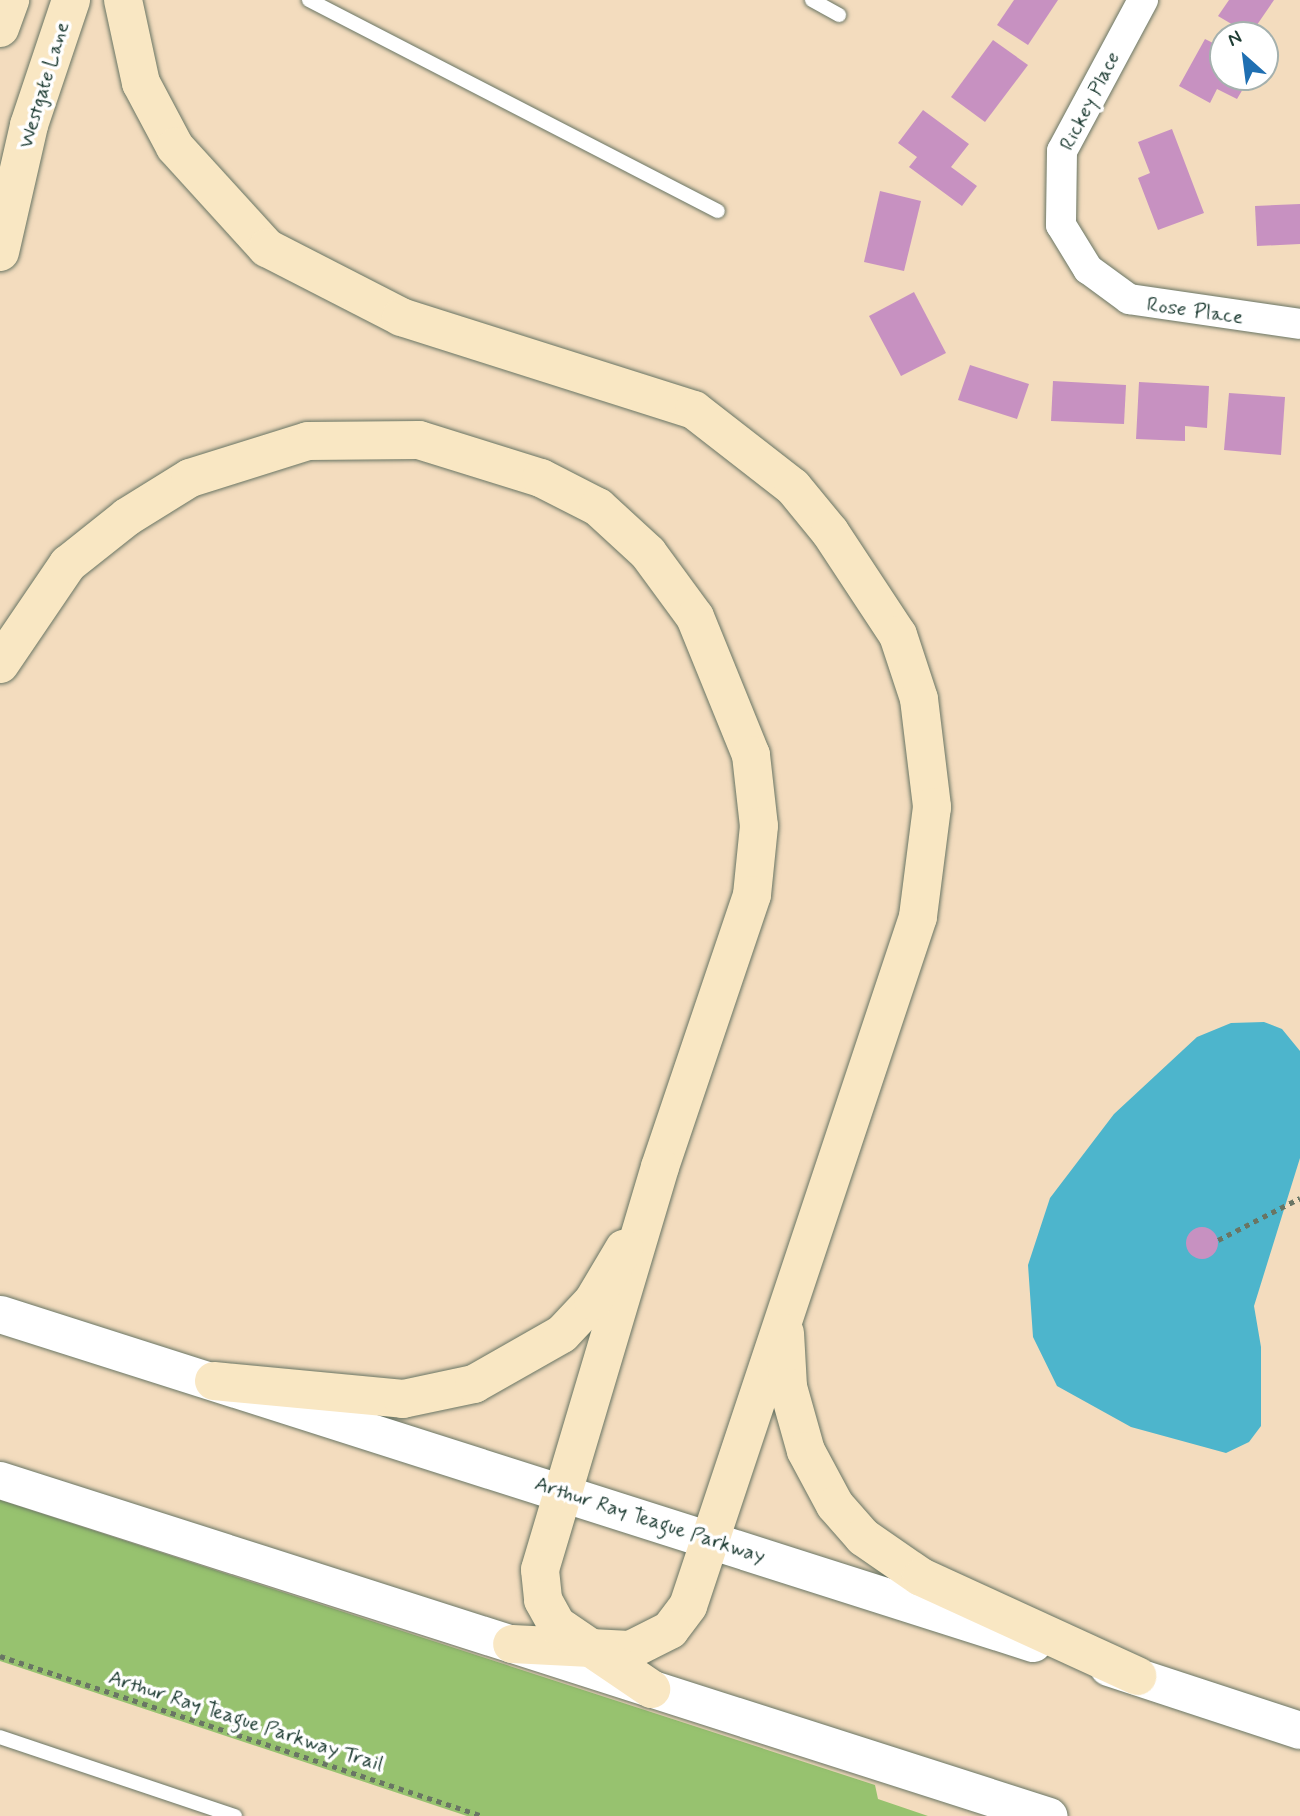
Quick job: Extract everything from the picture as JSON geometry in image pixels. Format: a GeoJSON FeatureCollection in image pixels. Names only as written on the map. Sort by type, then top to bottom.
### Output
{"type":"FeatureCollection","features":[{"type":"Feature","properties":{"kind":"main road"},"geometry":{"type":"LineString","coordinates":[[0,28],[10,0]]}},
{"type":"Feature","properties":{"kind":"main road","name":"Westgate Lane"},"geometry":{"type":"LineString","coordinates":[[0,252],[29,125],[71,0]]}},
{"type":"Feature","properties":{"kind":"main road"},"geometry":{"type":"LineString","coordinates":[[123,0],[141,83],[175,147],[267,248],[401,317],[694,410],[793,487],[898,635],[929,759],[928,863],[918,917],[784,1308],[688,1606],[670,1630],[642,1647],[591,1651],[512,1644]]}},
{"type":"Feature","properties":{"kind":"main road"},"geometry":{"type":"LineString","coordinates":[[0,664],[68,564],[190,478],[248,456],[308,441],[419,440],[482,455],[598,508],[649,553],[695,617],[751,755],[759,826],[752,894],[660,1167],[541,1556],[540,1585],[557,1625],[591,1651],[651,1689]]}},
{"type":"Feature","properties":{"kind":"main road"},"geometry":{"type":"LineString","coordinates":[[214,1381],[403,1399],[498,1375],[562,1335],[593,1301],[620,1259],[660,1167]]}},
{"type":"Feature","properties":{"kind":"main road"},"geometry":{"type":"LineString","coordinates":[[784,1308],[788,1387],[799,1429],[816,1474],[847,1521],[921,1577],[1138,1676]]}},
{"type":"Feature","properties":{"kind":"street","name":"Rickey Place"},"geometry":{"type":"LineString","coordinates":[[1072,246],[1058,201],[1062,151],[1143,0]]}},
{"type":"Feature","properties":{"kind":"street","name":"Rose Place"},"geometry":{"type":"LineString","coordinates":[[1072,246],[1107,289],[1151,307],[1300,324]]}},
{"type":"Feature","properties":{"kind":"street","name":"Arthur Ray Teague Parkway"},"geometry":{"type":"LineString","coordinates":[[0,1314],[562,1491],[1300,1730]]}},
{"type":"Feature","properties":{"kind":"street"},"geometry":{"type":"LineString","coordinates":[[0,1480],[1049,1816]]}},
{"type":"Feature","properties":{"kind":"lane"},"geometry":{"type":"LineString","coordinates":[[309,0],[718,211]]}},
{"type":"Feature","properties":{"kind":"lane"},"geometry":{"type":"LineString","coordinates":[[812,0],[839,15]]}},
{"type":"Feature","properties":{"kind":"lane"},"geometry":{"type":"LineString","coordinates":[[0,1737],[235,1816]]}},
{"type":"Feature","properties":{"kind":"path"},"geometry":{"type":"LineString","coordinates":[[1218,1240],[1300,1198]]}},
{"type":"Feature","properties":{"kind":"path","name":"Arthur Ray Teague Parkway Trail"},"geometry":{"type":"LineString","coordinates":[[0,1656],[483,1816]]}},
{"type":"Feature","properties":{"kind":"green space"},"geometry":{"type":"Polygon","coordinates":[[[0,1500],[875,1785],[878,1799],[928,1816],[467,1816],[0,1661],[0,1500]]]}},
{"type":"Feature","properties":{"kind":"water"},"geometry":{"type":"Polygon","coordinates":[[[1264,1022],[1282,1029],[1300,1051],[1300,1158],[1254,1306],[1261,1347],[1261,1426],[1249,1442],[1226,1453],[1131,1427],[1057,1386],[1033,1337],[1028,1265],[1050,1198],[1114,1114],[1197,1037],[1231,1023],[1264,1022]]]}},
{"type":"Feature","properties":{"kind":"building"},"geometry":{"type":"Polygon","coordinates":[[[1014,0],[1058,0],[1028,45],[997,25],[1014,0]]]}},
{"type":"Feature","properties":{"kind":"building"},"geometry":{"type":"Polygon","coordinates":[[[1229,0],[1274,0],[1260,21],[1226,21],[1218,16],[1229,0]]]}},
{"type":"Feature","properties":{"kind":"building"},"geometry":{"type":"Polygon","coordinates":[[[1205,39],[1209,41],[1209,91],[1216,91],[1210,103],[1179,86],[1205,39]]]}},
{"type":"Feature","properties":{"kind":"building"},"geometry":{"type":"Polygon","coordinates":[[[993,40],[1028,65],[985,122],[951,97],[993,40]]]}},
{"type":"Feature","properties":{"kind":"building"},"geometry":{"type":"Polygon","coordinates":[[[1221,91],[1242,91],[1237,99],[1221,91]]]}},
{"type":"Feature","properties":{"kind":"building"},"geometry":{"type":"Polygon","coordinates":[[[923,110],[969,144],[951,167],[977,186],[962,206],[909,167],[917,157],[898,143],[923,110]]]}},
{"type":"Feature","properties":{"kind":"building"},"geometry":{"type":"Polygon","coordinates":[[[1172,129],[1204,213],[1158,230],[1138,178],[1150,173],[1138,142],[1172,129]]]}},
{"type":"Feature","properties":{"kind":"building"},"geometry":{"type":"Polygon","coordinates":[[[880,191],[921,201],[904,271],[864,262],[880,191]]]}},
{"type":"Feature","properties":{"kind":"building"},"geometry":{"type":"Polygon","coordinates":[[[1300,204],[1300,244],[1257,246],[1255,206],[1300,204]]]}},
{"type":"Feature","properties":{"kind":"building"},"geometry":{"type":"Polygon","coordinates":[[[914,292],[946,353],[901,376],[869,316],[914,292]]]}},
{"type":"Feature","properties":{"kind":"building"},"geometry":{"type":"Polygon","coordinates":[[[970,365],[1029,384],[1017,419],[958,400],[970,365]]]}},
{"type":"Feature","properties":{"kind":"building"},"geometry":{"type":"Polygon","coordinates":[[[1053,381],[1126,385],[1124,424],[1051,421],[1053,381]]]}},
{"type":"Feature","properties":{"kind":"building"},"geometry":{"type":"Polygon","coordinates":[[[1139,382],[1209,386],[1207,428],[1185,426],[1185,441],[1136,439],[1139,382]]]}},
{"type":"Feature","properties":{"kind":"building"},"geometry":{"type":"Polygon","coordinates":[[[1229,393],[1285,397],[1281,455],[1224,450],[1229,393]]]}},
{"type":"Feature","properties":{"kind":"building"},"geometry":{"type":"Polygon","coordinates":[[[1202,1227],[1213,1232],[1218,1243],[1213,1254],[1202,1259],[1191,1254],[1186,1243],[1191,1232],[1202,1227]]]}}]}
